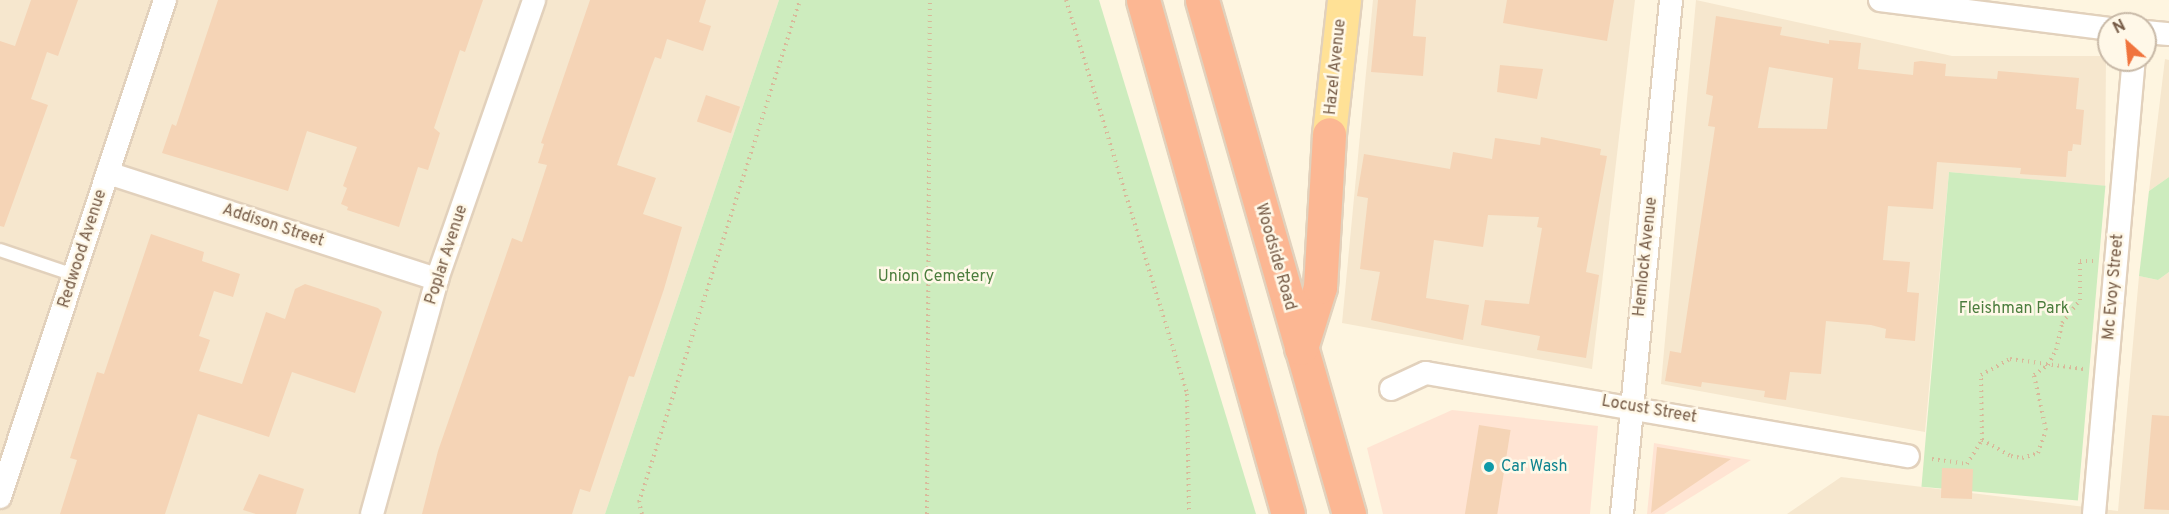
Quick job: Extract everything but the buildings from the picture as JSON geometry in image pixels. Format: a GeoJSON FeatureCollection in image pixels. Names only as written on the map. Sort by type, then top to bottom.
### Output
{"type":"FeatureCollection","features":[{"type":"Feature","properties":{"kind":"highway"},"geometry":{"type":"LineString","coordinates":[[1143,0],[1288,514]]}},
{"type":"Feature","properties":{"kind":"highway","name":"Woodside Road"},"geometry":{"type":"LineString","coordinates":[[1202,0],[1349,514]]}},
{"type":"Feature","properties":{"kind":"highway"},"geometry":{"type":"LineString","coordinates":[[1301,348],[1320,287],[1329,134]]}},
{"type":"Feature","properties":{"kind":"main road","name":"Hazel Avenue"},"geometry":{"type":"LineString","coordinates":[[1329,134],[1344,0]]}},
{"type":"Feature","properties":{"kind":"street","name":"Redwood Avenue"},"geometry":{"type":"LineString","coordinates":[[0,497],[165,0]]}},
{"type":"Feature","properties":{"kind":"street","name":"Poplar Avenue"},"geometry":{"type":"LineString","coordinates":[[372,514],[437,279],[534,0]]}},
{"type":"Feature","properties":{"kind":"street","name":"Hemlock Avenue"},"geometry":{"type":"LineString","coordinates":[[1622,514],[1671,0]]}},
{"type":"Feature","properties":{"kind":"street"},"geometry":{"type":"LineString","coordinates":[[1880,0],[1940,5],[2097,27]]}},
{"type":"Feature","properties":{"kind":"street","name":"Mc Evoy Street"},"geometry":{"type":"LineString","coordinates":[[2094,514],[2133,72]]}},
{"type":"Feature","properties":{"kind":"street","name":"Addison Street"},"geometry":{"type":"LineString","coordinates":[[108,173],[437,279]]}},
{"type":"Feature","properties":{"kind":"street","name":"Locust Street"},"geometry":{"type":"LineString","coordinates":[[1391,389],[1426,373],[1631,406],[1908,456]]}},
{"type":"Feature","properties":{"kind":"lane"},"geometry":{"type":"LineString","coordinates":[[0,250],[74,275]]}},
{"type":"Feature","properties":{"kind":"path"},"geometry":{"type":"LineString","coordinates":[[642,514],[639,502],[800,0]]}},
{"type":"Feature","properties":{"kind":"path"},"geometry":{"type":"LineString","coordinates":[[927,514],[930,0]]}},
{"type":"Feature","properties":{"kind":"path"},"geometry":{"type":"LineString","coordinates":[[1066,0],[1187,394],[1189,514]]}},
{"type":"Feature","properties":{"kind":"path"},"geometry":{"type":"LineString","coordinates":[[1982,440],[2011,456],[2022,458],[2038,453],[2046,430],[2034,375],[2048,365],[2056,350],[2062,323],[2080,300],[2080,261],[2115,261]]}},
{"type":"Feature","properties":{"kind":"path"},"geometry":{"type":"LineString","coordinates":[[1908,456],[1967,464],[1982,440],[1981,375],[2010,358],[2107,372]]}},
{"type":"Feature","properties":{"kind":"shaded area"},"geometry":{"type":"Polygon","coordinates":[[[0,0],[779,0],[605,514],[0,514],[0,0]]]}},
{"type":"Feature","properties":{"kind":"shaded area"},"geometry":{"type":"Polygon","coordinates":[[[1373,0],[1635,0],[1592,369],[1342,323],[1373,0]]]}},
{"type":"Feature","properties":{"kind":"shaded area"},"geometry":{"type":"Polygon","coordinates":[[[1696,0],[1952,56],[2097,56],[2097,72],[2106,72],[2105,186],[1949,172],[1925,432],[1661,384],[1696,0]]]}},
{"type":"Feature","properties":{"kind":"shaded area"},"geometry":{"type":"Polygon","coordinates":[[[2165,59],[2169,60],[2169,177],[2149,191],[2165,59]]]}},
{"type":"Feature","properties":{"kind":"shaded area"},"geometry":{"type":"Polygon","coordinates":[[[2169,272],[2169,514],[1787,514],[1841,477],[2118,511],[2139,276],[2158,280],[2169,272]]]}},
{"type":"Feature","properties":{"kind":"shaded area"},"geometry":{"type":"Polygon","coordinates":[[[1452,410],[1598,426],[1590,514],[1383,514],[1367,448],[1452,410]]]}},
{"type":"Feature","properties":{"kind":"shaded area"},"geometry":{"type":"Polygon","coordinates":[[[1654,443],[1751,460],[1664,514],[1647,514],[1654,443]]]}},
{"type":"Feature","properties":{"kind":"green space","name":"Union Cemetery"},"geometry":{"type":"Polygon","coordinates":[[[779,0],[1099,0],[1256,514],[605,514],[779,0]]]}},
{"type":"Feature","properties":{"kind":"green space","name":"Fleishman Park"},"geometry":{"type":"Polygon","coordinates":[[[1949,172],[2105,186],[2078,500],[1921,487],[1949,172]]]}},
{"type":"Feature","properties":{"kind":"green space"},"geometry":{"type":"Polygon","coordinates":[[[2169,177],[2169,272],[2158,280],[2139,276],[2149,191],[2169,177]]]}},
{"type":"Feature","properties":{"kind":"place","name":"Car Wash"},"geometry":{"type":"Point","coordinates":[1489,467]}}]}
